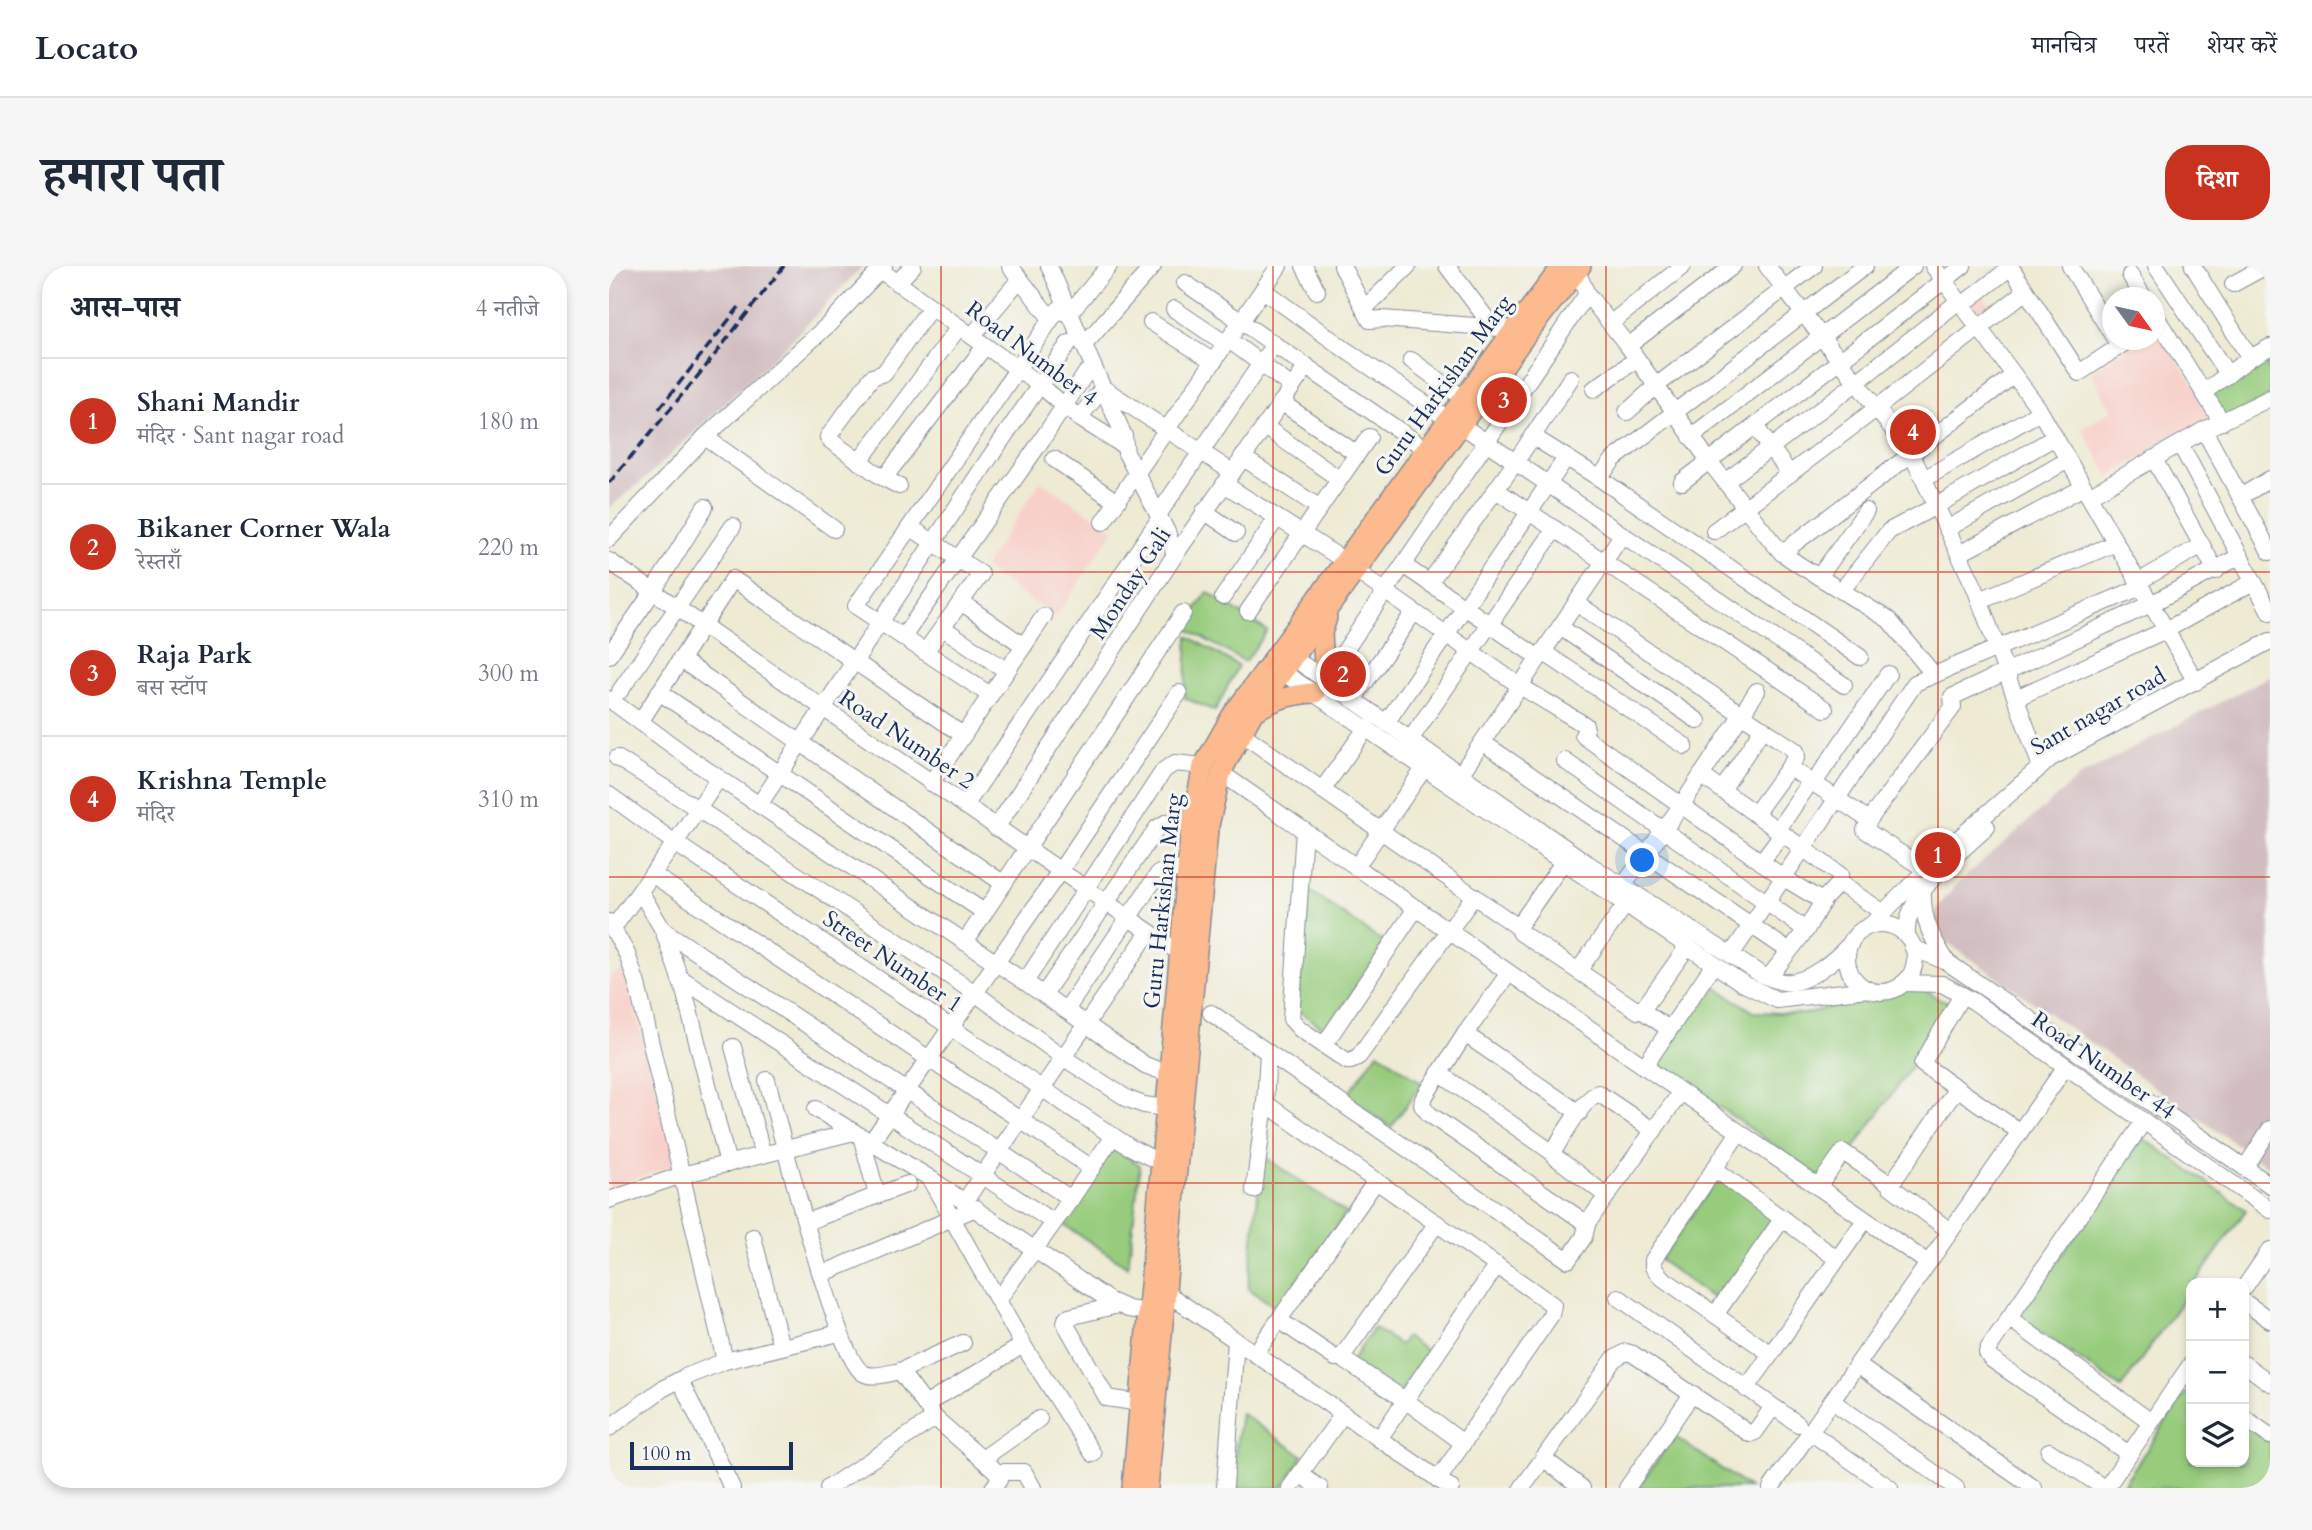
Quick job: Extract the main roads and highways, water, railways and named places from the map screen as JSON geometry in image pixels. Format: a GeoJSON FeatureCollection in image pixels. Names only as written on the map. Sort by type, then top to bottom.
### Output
{"type":"FeatureCollection","features":[{"type":"Feature","properties":{"kind":"main road","name":"Guru Harkishan Marg"},"geometry":{"type":"LineString","coordinates":[[1148,1488],[1165,1292],[1169,1167],[1166,1108],[1192,821],[1203,766],[1229,720],[1332,603],[1350,566],[1426,449],[1454,422],[1464,398],[1514,329],[1571,269]]}},
{"type":"Feature","properties":{"kind":"main road","name":"Guru Harkishan Marg"},"geometry":{"type":"LineString","coordinates":[[1132,1488],[1148,1312],[1169,1167],[1207,830],[1221,774],[1282,660],[1454,422],[1524,338],[1571,269]]}},
{"type":"Feature","properties":{"kind":"main road"},"geometry":{"type":"LineString","coordinates":[[1253,713],[1274,700],[1320,687],[1322,633],[1332,603]]}},
{"type":"Feature","properties":{"kind":"railway"},"geometry":{"type":"LineString","coordinates":[[609,483],[784,266]]}},
{"type":"Feature","properties":{"kind":"railway"},"geometry":{"type":"LineString","coordinates":[[659,409],[739,307]]}},
{"type":"Feature","properties":{"kind":"place","name":"Raja Park"},"geometry":{"type":"Point","coordinates":[1504,400]}},
{"type":"Feature","properties":{"kind":"place","name":"Krishna Temple"},"geometry":{"type":"Point","coordinates":[1913,432]}},
{"type":"Feature","properties":{"kind":"place","name":"Bikaner Corner Wala"},"geometry":{"type":"Point","coordinates":[1343,674]}},
{"type":"Feature","properties":{"kind":"place","name":"Shani Mandir"},"geometry":{"type":"Point","coordinates":[1938,855]}}]}
